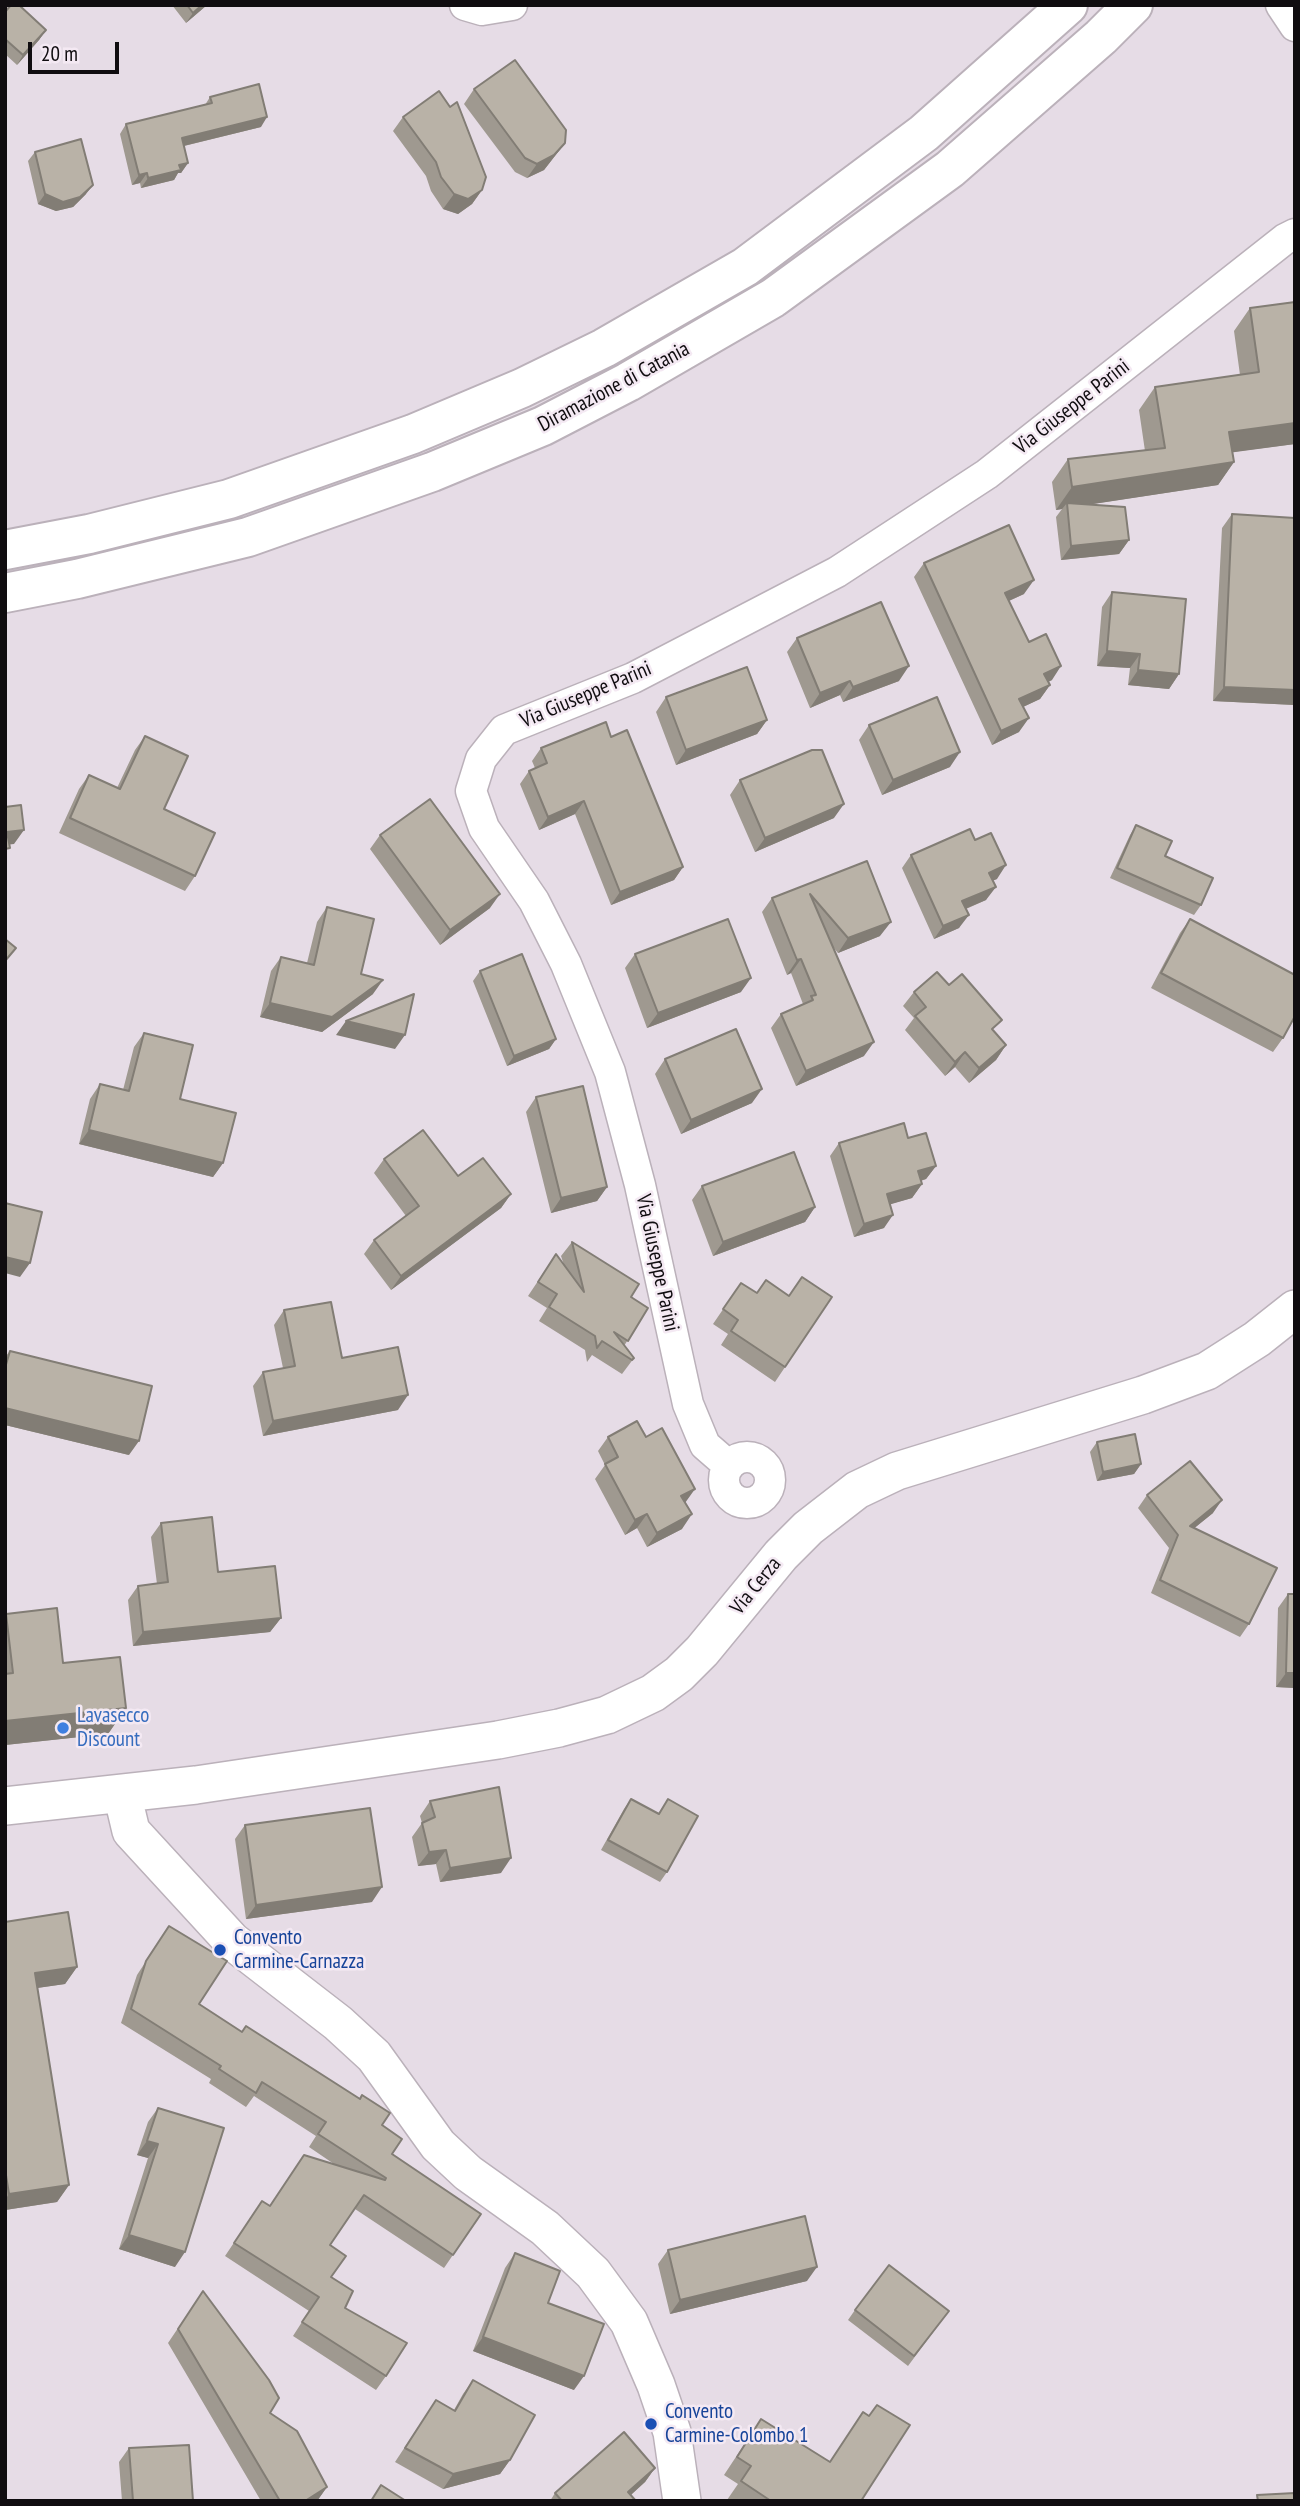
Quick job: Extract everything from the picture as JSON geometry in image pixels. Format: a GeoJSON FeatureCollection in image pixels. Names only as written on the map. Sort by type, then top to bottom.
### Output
{"type":"FeatureCollection","features":[{"type":"Feature","properties":{"kind":"highway","name":"Diramazione di Catania"},"geometry":{"type":"LineString","coordinates":[[5,550],[89,534],[229,499],[413,434],[522,388],[604,348],[680,306],[755,259],[924,132],[1068,5]]}},
{"type":"Feature","properties":{"kind":"highway","name":"Diramazione di Catania"},"geometry":{"type":"LineString","coordinates":[[5,593],[77,579],[248,537],[432,472],[543,426],[628,382],[773,298],[950,169],[1101,37],[1133,5]]}},
{"type":"Feature","properties":{"kind":"main road","name":"Via Cerza"},"geometry":{"type":"LineString","coordinates":[[5,1805],[196,1785],[498,1740],[607,1715],[653,1693],[679,1674],[702,1651],[781,1555],[808,1528],[857,1490],[897,1471],[1143,1395],[1207,1371],[1257,1339],[1295,1310]]}},
{"type":"Feature","properties":{"kind":"main road"},"geometry":{"type":"LineString","coordinates":[[122,1793],[131,1831],[232,1941],[338,2023],[374,2056],[438,2145],[468,2173],[545,2228],[593,2273],[629,2322],[656,2385],[672,2432],[682,2501]]}},
{"type":"Feature","properties":{"kind":"street"},"geometry":{"type":"LineString","coordinates":[[465,5],[482,10],[512,5]]}},
{"type":"Feature","properties":{"kind":"street"},"geometry":{"type":"LineString","coordinates":[[1281,5],[1295,26]]}},
{"type":"Feature","properties":{"kind":"street","name":"Via Giuseppe Parini"},"geometry":{"type":"LineString","coordinates":[[728,1465],[705,1445],[688,1404],[640,1185],[610,1072],[561,954],[534,901],[484,828],[471,791],[481,759],[504,730],[633,678],[837,572],[987,474],[1285,239],[1295,234]]}},
{"type":"Feature","properties":{"kind":"building"},"geometry":{"type":"Polygon","coordinates":[[[11,5],[19,5],[46,30],[23,55],[5,39],[5,12],[11,5]]]}},
{"type":"Feature","properties":{"kind":"building"},"geometry":{"type":"Polygon","coordinates":[[[187,5],[202,5],[193,13],[187,5]]]}},
{"type":"Feature","properties":{"kind":"building"},"geometry":{"type":"Polygon","coordinates":[[[515,60],[566,130],[565,143],[554,155],[537,164],[525,158],[474,89],[515,60]]]}},
{"type":"Feature","properties":{"kind":"building"},"geometry":{"type":"Polygon","coordinates":[[[259,84],[267,117],[182,138],[188,163],[179,165],[181,170],[148,178],[147,173],[139,175],[126,124],[212,103],[210,97],[259,84]]]}},
{"type":"Feature","properties":{"kind":"building"},"geometry":{"type":"Polygon","coordinates":[[[439,91],[450,107],[457,102],[486,177],[482,190],[468,199],[454,194],[441,177],[436,162],[403,117],[439,91]]]}},
{"type":"Feature","properties":{"kind":"building"},"geometry":{"type":"Polygon","coordinates":[[[81,139],[93,185],[80,197],[63,202],[45,194],[35,152],[81,139]]]}},
{"type":"Feature","properties":{"kind":"building"},"geometry":{"type":"Polygon","coordinates":[[[1295,302],[1295,423],[1229,432],[1234,462],[1072,487],[1068,459],[1165,448],[1155,387],[1259,372],[1250,308],[1295,302]]]}},
{"type":"Feature","properties":{"kind":"building"},"geometry":{"type":"Polygon","coordinates":[[[1067,503],[1125,507],[1129,540],[1071,546],[1067,503]]]}},
{"type":"Feature","properties":{"kind":"building"},"geometry":{"type":"Polygon","coordinates":[[[1232,514],[1295,518],[1295,690],[1224,687],[1232,514]]]}},
{"type":"Feature","properties":{"kind":"building"},"geometry":{"type":"Polygon","coordinates":[[[1009,525],[1034,580],[1005,593],[1029,642],[1046,634],[1061,666],[1044,674],[1050,685],[1019,699],[1029,718],[1001,731],[924,563],[1009,525]]]}},
{"type":"Feature","properties":{"kind":"building"},"geometry":{"type":"Polygon","coordinates":[[[1112,592],[1186,599],[1179,674],[1138,670],[1140,654],[1107,651],[1112,592]]]}},
{"type":"Feature","properties":{"kind":"building"},"geometry":{"type":"Polygon","coordinates":[[[881,602],[909,666],[853,687],[850,681],[820,693],[797,638],[881,602]]]}},
{"type":"Feature","properties":{"kind":"building"},"geometry":{"type":"Polygon","coordinates":[[[747,667],[767,720],[686,750],[666,697],[747,667]]]}},
{"type":"Feature","properties":{"kind":"building"},"geometry":{"type":"Polygon","coordinates":[[[937,697],[960,752],[893,780],[869,725],[937,697]]]}},
{"type":"Feature","properties":{"kind":"building"},"geometry":{"type":"Polygon","coordinates":[[[606,722],[611,737],[627,730],[683,867],[620,892],[584,801],[548,817],[529,771],[547,763],[541,748],[606,722]]]}},
{"type":"Feature","properties":{"kind":"building"},"geometry":{"type":"Polygon","coordinates":[[[145,736],[188,756],[164,809],[215,833],[195,876],[70,818],[89,775],[120,789],[145,736]]]}},
{"type":"Feature","properties":{"kind":"building"},"geometry":{"type":"Polygon","coordinates":[[[812,750],[822,750],[844,804],[765,838],[740,780],[812,750]]]}},
{"type":"Feature","properties":{"kind":"building"},"geometry":{"type":"Polygon","coordinates":[[[430,799],[500,894],[450,930],[380,835],[430,799]]]}},
{"type":"Feature","properties":{"kind":"building"},"geometry":{"type":"Polygon","coordinates":[[[21,805],[24,830],[7,832],[10,848],[5,849],[5,807],[21,805]]]}},
{"type":"Feature","properties":{"kind":"building"},"geometry":{"type":"Polygon","coordinates":[[[1136,825],[1172,841],[1165,856],[1213,878],[1201,905],[1117,868],[1136,825]]]}},
{"type":"Feature","properties":{"kind":"building"},"geometry":{"type":"Polygon","coordinates":[[[970,829],[975,840],[991,833],[1006,865],[989,873],[996,887],[962,901],[969,915],[943,926],[911,855],[970,829]]]}},
{"type":"Feature","properties":{"kind":"building"},"geometry":{"type":"Polygon","coordinates":[[[867,861],[891,922],[848,938],[810,894],[874,1042],[806,1071],[781,1014],[813,1000],[811,996],[816,995],[801,959],[797,960],[772,898],[867,861]]]}},
{"type":"Feature","properties":{"kind":"building"},"geometry":{"type":"Polygon","coordinates":[[[327,907],[374,919],[361,974],[383,980],[332,1017],[270,1003],[281,957],[314,965],[327,907]]]}},
{"type":"Feature","properties":{"kind":"building"},"geometry":{"type":"Polygon","coordinates":[[[728,919],[751,978],[658,1013],[635,954],[728,919]]]}},
{"type":"Feature","properties":{"kind":"building"},"geometry":{"type":"Polygon","coordinates":[[[1190,919],[1295,975],[1295,1016],[1283,1038],[1161,973],[1190,919]]]}},
{"type":"Feature","properties":{"kind":"building"},"geometry":{"type":"Polygon","coordinates":[[[5,939],[16,948],[5,961],[5,939]]]}},
{"type":"Feature","properties":{"kind":"building"},"geometry":{"type":"Polygon","coordinates":[[[522,954],[556,1039],[514,1056],[480,971],[522,954]]]}},
{"type":"Feature","properties":{"kind":"building"},"geometry":{"type":"Polygon","coordinates":[[[937,972],[949,985],[962,974],[1002,1020],[992,1029],[1006,1045],[979,1068],[965,1052],[955,1062],[915,1016],[926,1007],[914,992],[937,972]]]}},
{"type":"Feature","properties":{"kind":"building"},"geometry":{"type":"Polygon","coordinates":[[[414,994],[405,1035],[346,1021],[414,994]]]}},
{"type":"Feature","properties":{"kind":"building"},"geometry":{"type":"Polygon","coordinates":[[[736,1029],[762,1089],[691,1120],[665,1059],[736,1029]]]}},
{"type":"Feature","properties":{"kind":"building"},"geometry":{"type":"Polygon","coordinates":[[[144,1033],[193,1045],[180,1099],[236,1113],[223,1163],[89,1130],[100,1084],[129,1091],[144,1033]]]}},
{"type":"Feature","properties":{"kind":"building"},"geometry":{"type":"Polygon","coordinates":[[[583,1086],[607,1187],[561,1198],[536,1097],[583,1086]]]}},
{"type":"Feature","properties":{"kind":"building"},"geometry":{"type":"Polygon","coordinates":[[[904,1123],[908,1138],[926,1133],[936,1166],[918,1171],[922,1184],[887,1194],[893,1215],[864,1224],[839,1143],[904,1123]]]}},
{"type":"Feature","properties":{"kind":"building"},"geometry":{"type":"Polygon","coordinates":[[[423,1130],[458,1176],[483,1158],[511,1194],[401,1276],[374,1240],[419,1206],[384,1159],[423,1130]]]}},
{"type":"Feature","properties":{"kind":"building"},"geometry":{"type":"Polygon","coordinates":[[[794,1152],[815,1207],[723,1242],[702,1186],[794,1152]]]}},
{"type":"Feature","properties":{"kind":"building"},"geometry":{"type":"Polygon","coordinates":[[[5,1203],[42,1212],[30,1263],[5,1257],[5,1203]]]}},
{"type":"Feature","properties":{"kind":"building"},"geometry":{"type":"Polygon","coordinates":[[[572,1242],[639,1284],[631,1297],[648,1308],[628,1341],[614,1332],[634,1358],[632,1360],[602,1341],[597,1348],[595,1336],[549,1307],[557,1294],[538,1282],[556,1254],[584,1292],[572,1242]]]}},
{"type":"Feature","properties":{"kind":"building"},"geometry":{"type":"Polygon","coordinates":[[[802,1277],[832,1297],[785,1367],[731,1331],[738,1320],[723,1309],[741,1283],[757,1293],[766,1280],[789,1296],[802,1277]]]}},
{"type":"Feature","properties":{"kind":"building"},"geometry":{"type":"Polygon","coordinates":[[[331,1302],[342,1358],[398,1347],[408,1395],[273,1421],[263,1372],[295,1366],[284,1310],[331,1302]]]}},
{"type":"Feature","properties":{"kind":"building"},"geometry":{"type":"Polygon","coordinates":[[[10,1351],[152,1386],[139,1441],[5,1408],[5,1368],[10,1351]]]}},
{"type":"Feature","properties":{"kind":"building"},"geometry":{"type":"Polygon","coordinates":[[[637,1421],[646,1437],[662,1428],[695,1489],[681,1496],[692,1514],[657,1533],[647,1514],[635,1520],[605,1464],[618,1457],[608,1437],[637,1421]]]}},
{"type":"Feature","properties":{"kind":"building"},"geometry":{"type":"Polygon","coordinates":[[[1135,1434],[1141,1464],[1103,1472],[1097,1442],[1135,1434]]]}},
{"type":"Feature","properties":{"kind":"building"},"geometry":{"type":"Polygon","coordinates":[[[1190,1461],[1222,1500],[1190,1526],[1277,1568],[1249,1624],[1160,1580],[1178,1535],[1147,1495],[1190,1461]]]}},
{"type":"Feature","properties":{"kind":"building"},"geometry":{"type":"Polygon","coordinates":[[[212,1517],[218,1572],[275,1566],[281,1618],[143,1632],[138,1586],[168,1582],[161,1523],[212,1517]]]}},
{"type":"Feature","properties":{"kind":"building"},"geometry":{"type":"Polygon","coordinates":[[[1288,1594],[1295,1594],[1295,1673],[1286,1673],[1288,1594]]]}},
{"type":"Feature","properties":{"kind":"building"},"geometry":{"type":"Polygon","coordinates":[[[57,1608],[63,1663],[120,1657],[126,1708],[5,1721],[5,1674],[13,1673],[6,1614],[57,1608]]]}},
{"type":"Feature","properties":{"kind":"building"},"geometry":{"type":"Polygon","coordinates":[[[499,1787],[511,1858],[450,1868],[446,1850],[429,1852],[422,1823],[435,1817],[430,1801],[499,1787]]]}},
{"type":"Feature","properties":{"kind":"building"},"geometry":{"type":"Polygon","coordinates":[[[631,1799],[659,1814],[668,1799],[698,1816],[667,1872],[608,1840],[631,1799]]]}},
{"type":"Feature","properties":{"kind":"building"},"geometry":{"type":"Polygon","coordinates":[[[370,1808],[382,1887],[256,1905],[245,1825],[370,1808]]]}},
{"type":"Feature","properties":{"kind":"building"},"geometry":{"type":"Polygon","coordinates":[[[68,1912],[77,1967],[35,1973],[69,2185],[9,2194],[5,2169],[5,1922],[68,1912]]]}},
{"type":"Feature","properties":{"kind":"building"},"geometry":{"type":"Polygon","coordinates":[[[169,1926],[227,1961],[199,2004],[242,2032],[246,2026],[360,2099],[362,2095],[390,2113],[382,2125],[402,2139],[392,2154],[481,2214],[453,2255],[364,2195],[330,2245],[346,2256],[331,2277],[353,2291],[345,2308],[407,2343],[386,2376],[302,2322],[319,2297],[234,2243],[262,2201],[270,2206],[304,2155],[385,2180],[386,2178],[318,2134],[326,2122],[262,2082],[256,2093],[219,2069],[221,2066],[131,2009],[146,1961],[169,1926]]]}},
{"type":"Feature","properties":{"kind":"building"},"geometry":{"type":"Polygon","coordinates":[[[158,2108],[224,2128],[185,2252],[129,2235],[158,2144],[147,2141],[158,2108]]]}},
{"type":"Feature","properties":{"kind":"building"},"geometry":{"type":"Polygon","coordinates":[[[805,2216],[817,2267],[680,2300],[668,2250],[805,2216]]]}},
{"type":"Feature","properties":{"kind":"building"},"geometry":{"type":"Polygon","coordinates":[[[515,2253],[560,2271],[548,2303],[604,2324],[584,2376],[483,2337],[515,2253]]]}},
{"type":"Feature","properties":{"kind":"building"},"geometry":{"type":"Polygon","coordinates":[[[889,2265],[949,2311],[914,2356],[855,2310],[889,2265]]]}},
{"type":"Feature","properties":{"kind":"building"},"geometry":{"type":"Polygon","coordinates":[[[203,2291],[269,2380],[279,2398],[270,2413],[297,2431],[327,2487],[305,2501],[280,2501],[178,2329],[203,2291]]]}},
{"type":"Feature","properties":{"kind":"building"},"geometry":{"type":"Polygon","coordinates":[[[473,2380],[535,2415],[510,2460],[453,2474],[405,2448],[436,2400],[455,2411],[473,2380]]]}},
{"type":"Feature","properties":{"kind":"building"},"geometry":{"type":"Polygon","coordinates":[[[877,2405],[910,2425],[861,2501],[771,2501],[741,2481],[751,2466],[737,2457],[761,2419],[830,2462],[863,2412],[869,2416],[877,2405]]]}},
{"type":"Feature","properties":{"kind":"building"},"geometry":{"type":"Polygon","coordinates":[[[624,2432],[655,2468],[628,2492],[636,2501],[562,2501],[555,2493],[624,2432]]]}},
{"type":"Feature","properties":{"kind":"building"},"geometry":{"type":"Polygon","coordinates":[[[189,2445],[193,2501],[133,2501],[129,2448],[189,2445]]]}},
{"type":"Feature","properties":{"kind":"building"},"geometry":{"type":"Polygon","coordinates":[[[381,2485],[406,2501],[371,2501],[381,2485]]]}},
{"type":"Feature","properties":{"kind":"building"},"geometry":{"type":"Polygon","coordinates":[[[1295,2493],[1295,2501],[1258,2501],[1257,2495],[1295,2493]]]}},
{"type":"Feature","properties":{"kind":"place","name":"Lavasecco Discount"},"geometry":{"type":"Point","coordinates":[63,1728]}},
{"type":"Feature","properties":{"kind":"place","name":"Convento Carmine-Carnazza"},"geometry":{"type":"Point","coordinates":[220,1950]}},
{"type":"Feature","properties":{"kind":"place","name":"Convento Carmine-Colombo 1"},"geometry":{"type":"Point","coordinates":[651,2424]}}]}
